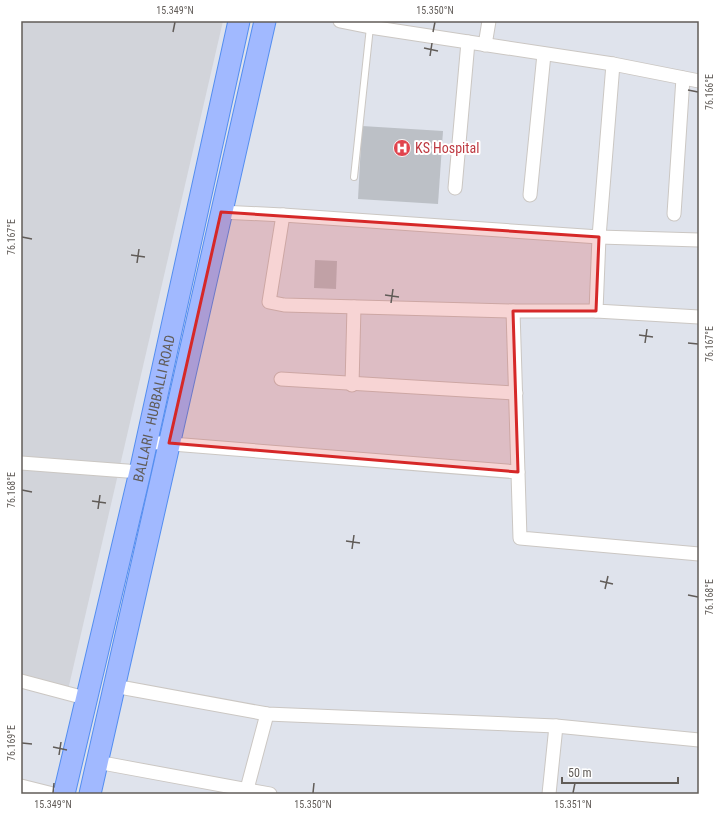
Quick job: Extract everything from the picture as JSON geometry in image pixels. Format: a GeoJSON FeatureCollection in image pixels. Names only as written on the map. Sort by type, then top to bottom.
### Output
{"type":"FeatureCollection","features":[{"type":"Feature","properties":{"kind":"main road","name":"BALLARI - HUBBALLI ROAD"},"geometry":{"type":"LineString","coordinates":[[64,794],[85,698],[147,442],[239,21]]}},
{"type":"Feature","properties":{"kind":"main road","name":"BALLARI - HUBBALLI ROAD"},"geometry":{"type":"LineString","coordinates":[[90,794],[265,21]]}},
{"type":"Feature","properties":{"kind":"main road"},"geometry":{"type":"LineString","coordinates":[[95,656],[120,661]]}},
{"type":"Feature","properties":{"kind":"street"},"geometry":{"type":"LineString","coordinates":[[340,21],[370,27],[613,64],[699,81]]}},
{"type":"Feature","properties":{"kind":"street"},"geometry":{"type":"LineString","coordinates":[[485,45],[490,21]]}},
{"type":"Feature","properties":{"kind":"street"},"geometry":{"type":"LineString","coordinates":[[455,188],[468,42]]}},
{"type":"Feature","properties":{"kind":"street"},"geometry":{"type":"LineString","coordinates":[[530,196],[544,54]]}},
{"type":"Feature","properties":{"kind":"street"},"geometry":{"type":"LineString","coordinates":[[596,311],[598,237],[613,64]]}},
{"type":"Feature","properties":{"kind":"street"},"geometry":{"type":"LineString","coordinates":[[674,214],[683,78]]}},
{"type":"Feature","properties":{"kind":"street"},"geometry":{"type":"LineString","coordinates":[[221,212],[598,237],[699,240]]}},
{"type":"Feature","properties":{"kind":"street"},"geometry":{"type":"LineString","coordinates":[[284,215],[269,302],[284,305],[513,311],[596,311],[699,317]]}},
{"type":"Feature","properties":{"kind":"street"},"geometry":{"type":"LineString","coordinates":[[352,385],[354,307]]}},
{"type":"Feature","properties":{"kind":"street"},"geometry":{"type":"LineString","coordinates":[[513,311],[520,538],[699,554]]}},
{"type":"Feature","properties":{"kind":"street"},"geometry":{"type":"LineString","coordinates":[[281,379],[352,385],[516,393]]}},
{"type":"Feature","properties":{"kind":"street"},"geometry":{"type":"LineString","coordinates":[[147,442],[518,472]]}},
{"type":"Feature","properties":{"kind":"street"},"geometry":{"type":"LineString","coordinates":[[21,462],[140,472]]}},
{"type":"Feature","properties":{"kind":"street"},"geometry":{"type":"LineString","coordinates":[[21,681],[85,698]]}},
{"type":"Feature","properties":{"kind":"street"},"geometry":{"type":"LineString","coordinates":[[114,686],[267,714],[556,726],[699,740]]}},
{"type":"Feature","properties":{"kind":"street"},"geometry":{"type":"LineString","coordinates":[[248,789],[267,714]]}},
{"type":"Feature","properties":{"kind":"street"},"geometry":{"type":"LineString","coordinates":[[549,794],[556,726]]}},
{"type":"Feature","properties":{"kind":"street"},"geometry":{"type":"LineString","coordinates":[[97,762],[270,794]]}},
{"type":"Feature","properties":{"kind":"street"},"geometry":{"type":"LineString","coordinates":[[21,786],[53,794]]}},
{"type":"Feature","properties":{"kind":"lane"},"geometry":{"type":"LineString","coordinates":[[354,177],[370,27]]}},
{"type":"Feature","properties":{"kind":"highlighted area"},"geometry":{"type":"Polygon","coordinates":[[[221,212],[599,237],[596,311],[513,311],[518,472],[169,443],[221,212]]]}},
{"type":"Feature","properties":{"kind":"shaded area"},"geometry":{"type":"Polygon","coordinates":[[[21,21],[223,21],[68,690],[21,679],[21,21]]]}},
{"type":"Feature","properties":{"kind":"building"},"geometry":{"type":"Polygon","coordinates":[[[362,126],[443,131],[438,204],[358,199],[362,126]]]}},
{"type":"Feature","properties":{"kind":"building"},"geometry":{"type":"Polygon","coordinates":[[[315,260],[337,261],[336,289],[314,288],[315,260]]]}},
{"type":"Feature","properties":{"kind":"place","name":"KS Hospital"},"geometry":{"type":"Point","coordinates":[402,148]}}]}
